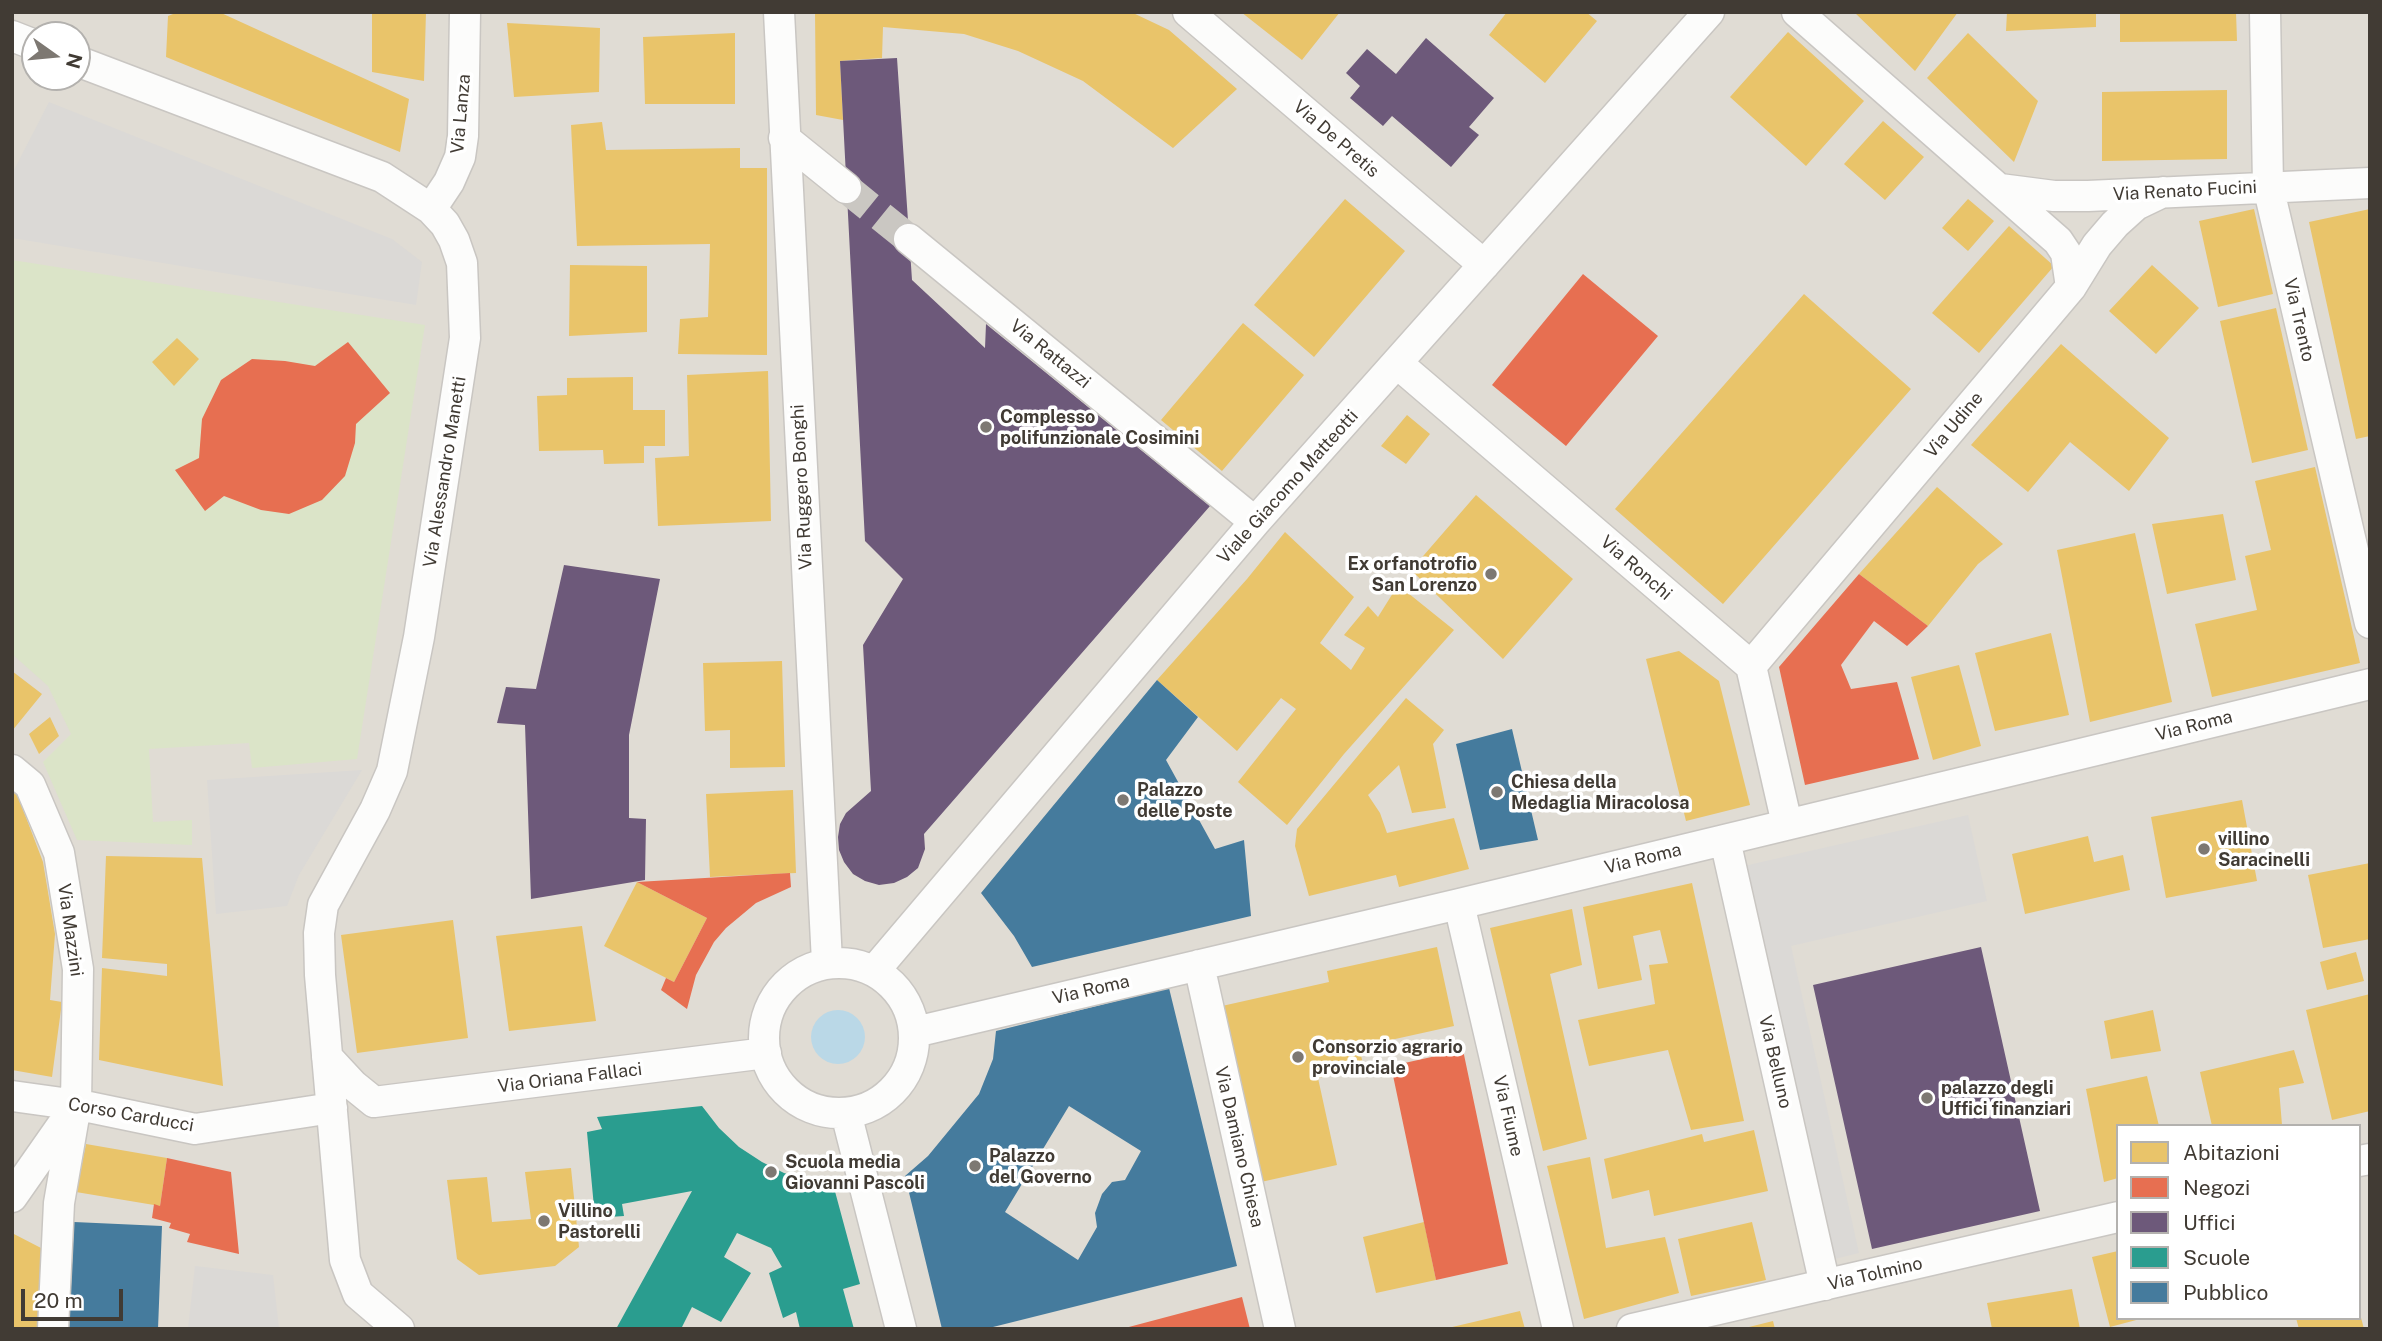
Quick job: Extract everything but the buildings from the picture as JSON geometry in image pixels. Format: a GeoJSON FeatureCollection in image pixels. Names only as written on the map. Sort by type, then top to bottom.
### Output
{"type":"FeatureCollection","features":[{"type":"Feature","properties":{"kind":"street","name":"Via Lanza"},"geometry":{"type":"LineString","coordinates":[[431,209],[449,182],[460,157],[464,122],[466,12]]}},
{"type":"Feature","properties":{"kind":"street","name":"Via Ruggero Bonghi"},"geometry":{"type":"LineString","coordinates":[[779,12],[827,962]]}},
{"type":"Feature","properties":{"kind":"street","name":"Via De Pretis"},"geometry":{"type":"LineString","coordinates":[[1188,12],[1484,265]]}},
{"type":"Feature","properties":{"kind":"street","name":"Viale Giacomo Matteotti"},"geometry":{"type":"LineString","coordinates":[[875,970],[1255,522],[1710,12]]}},
{"type":"Feature","properties":{"kind":"street"},"geometry":{"type":"LineString","coordinates":[[1797,12],[2058,241],[2066,253],[2071,287]]}},
{"type":"Feature","properties":{"kind":"street","name":"Via Trento"},"geometry":{"type":"LineString","coordinates":[[2265,12],[2267,186],[2370,623]]}},
{"type":"Feature","properties":{"kind":"street","name":"Via Alessandro Manetti"},"geometry":{"type":"LineString","coordinates":[[91,66],[382,177],[431,209],[445,224],[462,262],[466,338],[419,637],[392,771],[375,810],[323,905],[319,933],[345,1260],[353,1284],[364,1300],[399,1329]]}},
{"type":"Feature","properties":{"kind":"street"},"geometry":{"type":"LineString","coordinates":[[784,138],[846,188]]}},
{"type":"Feature","properties":{"kind":"street","name":"Via Renato Fucini"},"geometry":{"type":"LineString","coordinates":[[2000,189],[2054,196],[2370,183]]}},
{"type":"Feature","properties":{"kind":"street","name":"Via Udine"},"geometry":{"type":"LineString","coordinates":[[1751,666],[2071,287],[2097,246],[2115,225],[2136,205],[2163,192]]}},
{"type":"Feature","properties":{"kind":"street","name":"Via Rattazzi"},"geometry":{"type":"LineString","coordinates":[[909,239],[1255,522]]}},
{"type":"Feature","properties":{"kind":"street","name":"Via Ronchi"},"geometry":{"type":"LineString","coordinates":[[1398,364],[1751,666]]}},
{"type":"Feature","properties":{"kind":"street"},"geometry":{"type":"LineString","coordinates":[[1751,666],[1787,824]]}},
{"type":"Feature","properties":{"kind":"street","name":"Via Roma"},"geometry":{"type":"LineString","coordinates":[[915,1032],[2370,684]]}},
{"type":"Feature","properties":{"kind":"street","name":"Via Mazzini"},"geometry":{"type":"LineString","coordinates":[[12,770],[30,785],[59,853],[78,969],[76,1105],[59,1203],[52,1329]]}},
{"type":"Feature","properties":{"kind":"street","name":"Via Belluno"},"geometry":{"type":"LineString","coordinates":[[1725,840],[1825,1285]]}},
{"type":"Feature","properties":{"kind":"street","name":"Via Fiume"},"geometry":{"type":"LineString","coordinates":[[1459,904],[1558,1329]]}},
{"type":"Feature","properties":{"kind":"street"},"geometry":{"type":"LineString","coordinates":[[827,962],[855,963],[875,970],[895,986],[909,1007],[915,1032],[913,1055],[904,1077],[889,1095],[869,1108],[846,1113],[819,1110],[794,1099],[781,1086],[771,1070],[766,1053],[764,1029],[771,1005],[785,985],[804,970],[827,962]]}},
{"type":"Feature","properties":{"kind":"street","name":"Via Damiano Chiesa"},"geometry":{"type":"LineString","coordinates":[[1199,965],[1280,1329]]}},
{"type":"Feature","properties":{"kind":"street","name":"Via Oriana Fallaci"},"geometry":{"type":"LineString","coordinates":[[374,1102],[766,1053]]}},
{"type":"Feature","properties":{"kind":"street"},"geometry":{"type":"LineString","coordinates":[[327,1057],[353,1085],[374,1102],[353,1122],[335,1150]]}},
{"type":"Feature","properties":{"kind":"street","name":"Corso Carducci"},"geometry":{"type":"LineString","coordinates":[[12,1096],[76,1105],[195,1129],[332,1108]]}},
{"type":"Feature","properties":{"kind":"street"},"geometry":{"type":"LineString","coordinates":[[12,1197],[76,1105]]}},
{"type":"Feature","properties":{"kind":"street"},"geometry":{"type":"LineString","coordinates":[[846,1113],[901,1329]]}},
{"type":"Feature","properties":{"kind":"street","name":"Via Tolmino"},"geometry":{"type":"LineString","coordinates":[[1632,1329],[2116,1217]]}},
{"type":"Feature","properties":{"kind":"shaded area"},"geometry":{"type":"Polygon","coordinates":[[[12,12],[2370,12],[2370,1329],[12,1329],[12,12]]]}},
{"type":"Feature","properties":{"kind":"shaded area"},"geometry":{"type":"Polygon","coordinates":[[[49,102],[392,239],[422,262],[416,305],[12,238],[12,174],[49,102]]]}},
{"type":"Feature","properties":{"kind":"shaded area"},"geometry":{"type":"Polygon","coordinates":[[[362,770],[299,875],[287,906],[216,914],[207,780],[362,770]]]}},
{"type":"Feature","properties":{"kind":"shaded area"},"geometry":{"type":"Polygon","coordinates":[[[1968,815],[1987,901],[1791,946],[1859,1253],[1831,1260],[1744,866],[1968,815]]]}},
{"type":"Feature","properties":{"kind":"shaded area"},"geometry":{"type":"Polygon","coordinates":[[[195,1266],[273,1275],[279,1329],[188,1329],[195,1266]]]}},
{"type":"Feature","properties":{"kind":"green space"},"geometry":{"type":"Polygon","coordinates":[[[12,260],[425,325],[357,759],[252,768],[249,743],[149,749],[153,822],[192,820],[192,845],[77,840],[43,762],[71,734],[48,686],[12,654],[12,260]]]}},
{"type":"Feature","properties":{"kind":"water"},"geometry":{"type":"Polygon","coordinates":[[[838,1010],[857,1018],[865,1037],[857,1056],[838,1064],[819,1056],[811,1037],[819,1018],[838,1010]]]}},
{"type":"Feature","properties":{"kind":"tunnel"},"geometry":{"type":"LineString","coordinates":[[846,188],[909,239]]}},
{"type":"Feature","properties":{"kind":"place","name":"Complesso polifunzionale Cosimini"},"geometry":{"type":"Point","coordinates":[986,427]}},
{"type":"Feature","properties":{"kind":"place","name":"Ex orfanotrofio San Lorenzo"},"geometry":{"type":"Point","coordinates":[1491,574]}},
{"type":"Feature","properties":{"kind":"place","name":"Chiesa della Medaglia Miracolosa"},"geometry":{"type":"Point","coordinates":[1497,792]}},
{"type":"Feature","properties":{"kind":"place","name":"Palazzo delle Poste"},"geometry":{"type":"Point","coordinates":[1123,800]}},
{"type":"Feature","properties":{"kind":"place","name":"villino Saracinelli"},"geometry":{"type":"Point","coordinates":[2204,849]}},
{"type":"Feature","properties":{"kind":"place","name":"Consorzio agrario provinciale"},"geometry":{"type":"Point","coordinates":[1298,1057]}},
{"type":"Feature","properties":{"kind":"place","name":"palazzo degli Uffici finanziari"},"geometry":{"type":"Point","coordinates":[1927,1098]}},
{"type":"Feature","properties":{"kind":"place","name":"Palazzo del Governo"},"geometry":{"type":"Point","coordinates":[975,1166]}},
{"type":"Feature","properties":{"kind":"place","name":"Scuola media Giovanni Pascoli"},"geometry":{"type":"Point","coordinates":[771,1172]}},
{"type":"Feature","properties":{"kind":"place","name":"Villino Pastorelli"},"geometry":{"type":"Point","coordinates":[544,1221]}}]}
